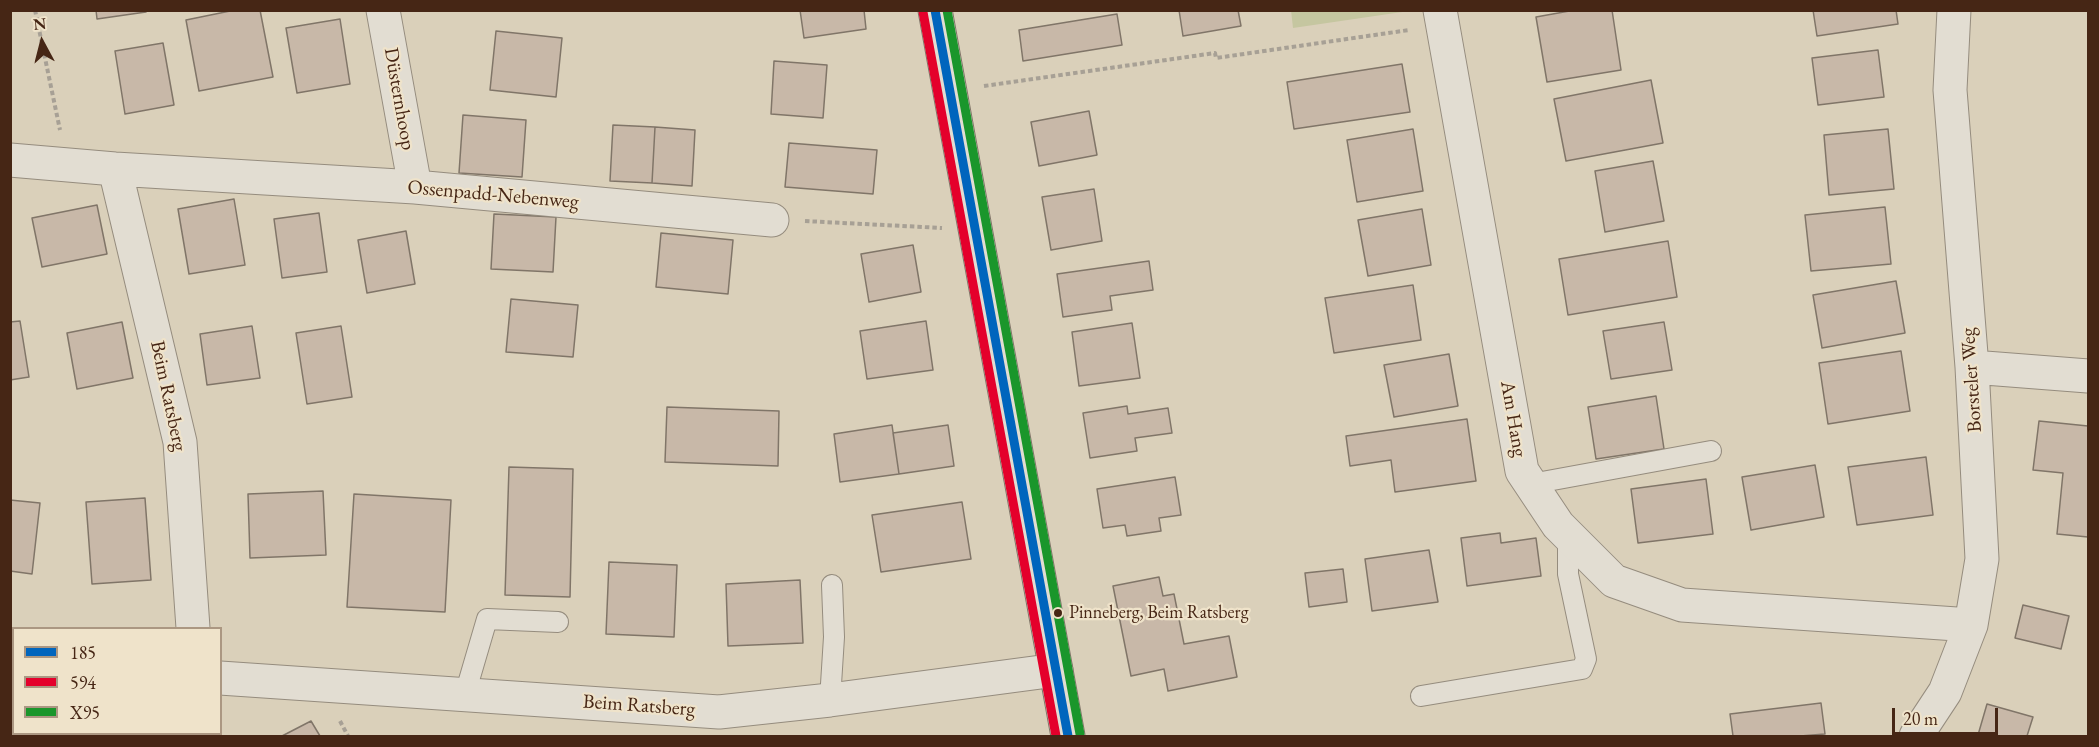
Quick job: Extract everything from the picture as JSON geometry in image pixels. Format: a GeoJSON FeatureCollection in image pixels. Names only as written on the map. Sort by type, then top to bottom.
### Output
{"type":"FeatureCollection","features":[{"type":"Feature","properties":{"kind":"street","name":"Düsternhoop"},"geometry":{"type":"LineString","coordinates":[[383,10],[415,187]]}},
{"type":"Feature","properties":{"kind":"street"},"geometry":{"type":"LineString","coordinates":[[935,10],[1068,736]]}},
{"type":"Feature","properties":{"kind":"street","name":"Borsteler Weg"},"geometry":{"type":"LineString","coordinates":[[1916,736],[1945,692],[1971,625],[1982,560],[1972,367],[1950,90],[1954,10]]}},
{"type":"Feature","properties":{"kind":"street","name":"Am Hang"},"geometry":{"type":"LineString","coordinates":[[1441,18],[1522,471],[1558,525],[1614,581],[1682,605],[1971,625]]}},
{"type":"Feature","properties":{"kind":"street","name":"Ossenpadd-Nebenweg"},"geometry":{"type":"LineString","coordinates":[[10,160],[115,169],[415,187],[772,220]]}},
{"type":"Feature","properties":{"kind":"street","name":"Beim Ratsberg"},"geometry":{"type":"LineString","coordinates":[[115,169],[180,442],[193,627]]}},
{"type":"Feature","properties":{"kind":"street"},"geometry":{"type":"LineString","coordinates":[[1972,367],[2088,376]]}},
{"type":"Feature","properties":{"kind":"street","name":"Beim Ratsberg"},"geometry":{"type":"LineString","coordinates":[[222,678],[719,711],[830,700],[1056,670]]}},
{"type":"Feature","properties":{"kind":"lane"},"geometry":{"type":"LineString","coordinates":[[1531,484],[1711,451]]}},
{"type":"Feature","properties":{"kind":"lane"},"geometry":{"type":"LineString","coordinates":[[1421,696],[1582,669],[1586,659],[1568,574],[1568,536]]}},
{"type":"Feature","properties":{"kind":"lane"},"geometry":{"type":"LineString","coordinates":[[830,700],[834,636],[832,585]]}},
{"type":"Feature","properties":{"kind":"lane"},"geometry":{"type":"LineString","coordinates":[[465,694],[487,619],[558,622]]}},
{"type":"Feature","properties":{"kind":"path"},"geometry":{"type":"LineString","coordinates":[[35,10],[66,163]]}},
{"type":"Feature","properties":{"kind":"path"},"geometry":{"type":"LineString","coordinates":[[949,92],[1215,53],[1215,58],[1441,18]]}},
{"type":"Feature","properties":{"kind":"path"},"geometry":{"type":"LineString","coordinates":[[772,220],[975,231]]}},
{"type":"Feature","properties":{"kind":"green space"},"geometry":{"type":"Polygon","coordinates":[[[1291,10],[1409,10],[1409,11],[1293,28],[1291,10]]]}},
{"type":"Feature","properties":{"kind":"building"},"geometry":{"type":"Polygon","coordinates":[[[96,10],[145,10],[146,12],[97,19],[96,10]]]}},
{"type":"Feature","properties":{"kind":"building"},"geometry":{"type":"Polygon","coordinates":[[[235,10],[260,10],[273,77],[199,91],[186,20],[235,10]]]}},
{"type":"Feature","properties":{"kind":"building"},"geometry":{"type":"Polygon","coordinates":[[[800,10],[864,10],[866,29],[804,38],[800,10]]]}},
{"type":"Feature","properties":{"kind":"building"},"geometry":{"type":"Polygon","coordinates":[[[1179,10],[1238,10],[1241,26],[1183,36],[1179,10]]]}},
{"type":"Feature","properties":{"kind":"building"},"geometry":{"type":"Polygon","coordinates":[[[1575,10],[1612,10],[1621,70],[1547,82],[1536,17],[1575,10]]]}},
{"type":"Feature","properties":{"kind":"building"},"geometry":{"type":"Polygon","coordinates":[[[1813,10],[1896,10],[1898,24],[1817,36],[1813,10]]]}},
{"type":"Feature","properties":{"kind":"building"},"geometry":{"type":"Polygon","coordinates":[[[1117,14],[1122,45],[1023,61],[1019,30],[1117,14]]]}},
{"type":"Feature","properties":{"kind":"building"},"geometry":{"type":"Polygon","coordinates":[[[340,19],[350,84],[297,93],[286,28],[340,19]]]}},
{"type":"Feature","properties":{"kind":"building"},"geometry":{"type":"Polygon","coordinates":[[[496,31],[562,38],[556,97],[490,90],[496,31]]]}},
{"type":"Feature","properties":{"kind":"building"},"geometry":{"type":"Polygon","coordinates":[[[163,43],[174,105],[125,114],[115,51],[163,43]]]}},
{"type":"Feature","properties":{"kind":"building"},"geometry":{"type":"Polygon","coordinates":[[[1878,50],[1884,97],[1818,105],[1812,58],[1878,50]]]}},
{"type":"Feature","properties":{"kind":"building"},"geometry":{"type":"Polygon","coordinates":[[[774,61],[827,65],[823,118],[771,114],[774,61]]]}},
{"type":"Feature","properties":{"kind":"building"},"geometry":{"type":"Polygon","coordinates":[[[1402,64],[1410,112],[1294,129],[1287,82],[1402,64]]]}},
{"type":"Feature","properties":{"kind":"building"},"geometry":{"type":"Polygon","coordinates":[[[1651,80],[1663,143],[1566,161],[1554,99],[1651,80]]]}},
{"type":"Feature","properties":{"kind":"building"},"geometry":{"type":"Polygon","coordinates":[[[1089,111],[1097,155],[1039,166],[1031,122],[1089,111]]]}},
{"type":"Feature","properties":{"kind":"building"},"geometry":{"type":"Polygon","coordinates":[[[463,115],[526,120],[522,177],[459,173],[463,115]]]}},
{"type":"Feature","properties":{"kind":"building"},"geometry":{"type":"Polygon","coordinates":[[[613,125],[655,127],[652,183],[610,181],[613,125]]]}},
{"type":"Feature","properties":{"kind":"building"},"geometry":{"type":"Polygon","coordinates":[[[655,127],[695,130],[692,186],[652,183],[655,127]]]}},
{"type":"Feature","properties":{"kind":"building"},"geometry":{"type":"Polygon","coordinates":[[[1413,129],[1423,191],[1357,202],[1347,140],[1413,129]]]}},
{"type":"Feature","properties":{"kind":"building"},"geometry":{"type":"Polygon","coordinates":[[[1888,129],[1894,189],[1829,195],[1824,135],[1888,129]]]}},
{"type":"Feature","properties":{"kind":"building"},"geometry":{"type":"Polygon","coordinates":[[[789,143],[877,150],[873,194],[785,187],[789,143]]]}},
{"type":"Feature","properties":{"kind":"building"},"geometry":{"type":"Polygon","coordinates":[[[1653,161],[1664,221],[1605,232],[1595,171],[1653,161]]]}},
{"type":"Feature","properties":{"kind":"building"},"geometry":{"type":"Polygon","coordinates":[[[1094,189],[1102,241],[1051,250],[1042,197],[1094,189]]]}},
{"type":"Feature","properties":{"kind":"building"},"geometry":{"type":"Polygon","coordinates":[[[234,199],[245,265],[189,274],[178,209],[234,199]]]}},
{"type":"Feature","properties":{"kind":"building"},"geometry":{"type":"Polygon","coordinates":[[[97,205],[107,254],[42,267],[32,218],[97,205]]]}},
{"type":"Feature","properties":{"kind":"building"},"geometry":{"type":"Polygon","coordinates":[[[1885,207],[1891,264],[1811,271],[1805,215],[1885,207]]]}},
{"type":"Feature","properties":{"kind":"building"},"geometry":{"type":"Polygon","coordinates":[[[1422,209],[1431,265],[1368,276],[1358,220],[1422,209]]]}},
{"type":"Feature","properties":{"kind":"building"},"geometry":{"type":"Polygon","coordinates":[[[319,213],[327,272],[282,278],[274,219],[319,213]]]}},
{"type":"Feature","properties":{"kind":"building"},"geometry":{"type":"Polygon","coordinates":[[[494,214],[556,217],[553,272],[491,269],[494,214]]]}},
{"type":"Feature","properties":{"kind":"building"},"geometry":{"type":"Polygon","coordinates":[[[406,231],[415,284],[367,293],[358,240],[406,231]]]}},
{"type":"Feature","properties":{"kind":"building"},"geometry":{"type":"Polygon","coordinates":[[[661,233],[733,240],[728,294],[656,287],[661,233]]]}},
{"type":"Feature","properties":{"kind":"building"},"geometry":{"type":"Polygon","coordinates":[[[1668,241],[1677,297],[1568,315],[1559,259],[1668,241]]]}},
{"type":"Feature","properties":{"kind":"building"},"geometry":{"type":"Polygon","coordinates":[[[913,245],[921,292],[869,302],[861,254],[913,245]]]}},
{"type":"Feature","properties":{"kind":"building"},"geometry":{"type":"Polygon","coordinates":[[[1149,261],[1153,290],[1110,296],[1112,310],[1063,317],[1057,274],[1149,261]]]}},
{"type":"Feature","properties":{"kind":"building"},"geometry":{"type":"Polygon","coordinates":[[[1896,281],[1905,333],[1822,348],[1813,295],[1896,281]]]}},
{"type":"Feature","properties":{"kind":"building"},"geometry":{"type":"Polygon","coordinates":[[[1413,285],[1421,340],[1334,353],[1325,298],[1413,285]]]}},
{"type":"Feature","properties":{"kind":"building"},"geometry":{"type":"Polygon","coordinates":[[[511,299],[578,305],[573,357],[506,352],[511,299]]]}},
{"type":"Feature","properties":{"kind":"building"},"geometry":{"type":"Polygon","coordinates":[[[20,321],[29,377],[10,380],[10,322],[20,321]]]}},
{"type":"Feature","properties":{"kind":"building"},"geometry":{"type":"Polygon","coordinates":[[[926,321],[933,370],[867,379],[860,331],[926,321]]]}},
{"type":"Feature","properties":{"kind":"building"},"geometry":{"type":"Polygon","coordinates":[[[122,322],[133,378],[77,389],[67,333],[122,322]]]}},
{"type":"Feature","properties":{"kind":"building"},"geometry":{"type":"Polygon","coordinates":[[[1664,322],[1672,370],[1611,379],[1603,331],[1664,322]]]}},
{"type":"Feature","properties":{"kind":"building"},"geometry":{"type":"Polygon","coordinates":[[[1132,323],[1140,378],[1079,386],[1072,332],[1132,323]]]}},
{"type":"Feature","properties":{"kind":"building"},"geometry":{"type":"Polygon","coordinates":[[[252,326],[260,378],[207,385],[200,334],[252,326]]]}},
{"type":"Feature","properties":{"kind":"building"},"geometry":{"type":"Polygon","coordinates":[[[341,326],[352,397],[307,404],[296,333],[341,326]]]}},
{"type":"Feature","properties":{"kind":"building"},"geometry":{"type":"Polygon","coordinates":[[[1901,351],[1910,411],[1828,424],[1819,363],[1901,351]]]}},
{"type":"Feature","properties":{"kind":"building"},"geometry":{"type":"Polygon","coordinates":[[[1449,354],[1458,406],[1394,417],[1384,365],[1449,354]]]}},
{"type":"Feature","properties":{"kind":"building"},"geometry":{"type":"Polygon","coordinates":[[[1656,396],[1664,449],[1596,459],[1588,407],[1656,396]]]}},
{"type":"Feature","properties":{"kind":"building"},"geometry":{"type":"Polygon","coordinates":[[[1127,406],[1128,414],[1168,408],[1172,433],[1135,438],[1137,451],[1090,458],[1083,413],[1127,406]]]}},
{"type":"Feature","properties":{"kind":"building"},"geometry":{"type":"Polygon","coordinates":[[[667,407],[779,411],[778,466],[665,462],[667,407]]]}},
{"type":"Feature","properties":{"kind":"building"},"geometry":{"type":"Polygon","coordinates":[[[1467,419],[1476,481],[1395,492],[1391,460],[1350,466],[1346,436],[1467,419]]]}},
{"type":"Feature","properties":{"kind":"building"},"geometry":{"type":"Polygon","coordinates":[[[2039,421],[2088,426],[2088,537],[2057,534],[2063,473],[2033,470],[2039,421]]]}},
{"type":"Feature","properties":{"kind":"building"},"geometry":{"type":"Polygon","coordinates":[[[892,425],[899,474],[840,482],[834,434],[892,425]]]}},
{"type":"Feature","properties":{"kind":"building"},"geometry":{"type":"Polygon","coordinates":[[[948,425],[954,466],[899,474],[893,433],[948,425]]]}},
{"type":"Feature","properties":{"kind":"building"},"geometry":{"type":"Polygon","coordinates":[[[1926,457],[1933,515],[1857,525],[1848,467],[1926,457]]]}},
{"type":"Feature","properties":{"kind":"building"},"geometry":{"type":"Polygon","coordinates":[[[1815,465],[1824,517],[1751,530],[1742,477],[1815,465]]]}},
{"type":"Feature","properties":{"kind":"building"},"geometry":{"type":"Polygon","coordinates":[[[509,467],[573,469],[570,597],[505,595],[509,467]]]}},
{"type":"Feature","properties":{"kind":"building"},"geometry":{"type":"Polygon","coordinates":[[[1175,477],[1181,515],[1159,518],[1161,531],[1127,536],[1125,525],[1103,528],[1097,489],[1175,477]]]}},
{"type":"Feature","properties":{"kind":"building"},"geometry":{"type":"Polygon","coordinates":[[[1706,479],[1713,534],[1638,543],[1631,489],[1706,479]]]}},
{"type":"Feature","properties":{"kind":"building"},"geometry":{"type":"Polygon","coordinates":[[[323,491],[326,555],[250,558],[248,494],[323,491]]]}},
{"type":"Feature","properties":{"kind":"building"},"geometry":{"type":"Polygon","coordinates":[[[354,494],[451,500],[445,612],[347,607],[354,494]]]}},
{"type":"Feature","properties":{"kind":"building"},"geometry":{"type":"Polygon","coordinates":[[[145,498],[151,580],[92,584],[86,502],[145,498]]]}},
{"type":"Feature","properties":{"kind":"building"},"geometry":{"type":"Polygon","coordinates":[[[10,500],[40,503],[32,574],[10,571],[10,500]]]}},
{"type":"Feature","properties":{"kind":"building"},"geometry":{"type":"Polygon","coordinates":[[[962,502],[971,559],[881,572],[872,515],[962,502]]]}},
{"type":"Feature","properties":{"kind":"building"},"geometry":{"type":"Polygon","coordinates":[[[1500,533],[1501,543],[1536,538],[1541,576],[1467,586],[1461,538],[1500,533]]]}},
{"type":"Feature","properties":{"kind":"building"},"geometry":{"type":"Polygon","coordinates":[[[1429,550],[1438,602],[1372,611],[1365,559],[1429,550]]]}},
{"type":"Feature","properties":{"kind":"building"},"geometry":{"type":"Polygon","coordinates":[[[609,562],[677,565],[674,637],[606,634],[609,562]]]}},
{"type":"Feature","properties":{"kind":"building"},"geometry":{"type":"Polygon","coordinates":[[[1343,569],[1347,602],[1309,607],[1305,573],[1343,569]]]}},
{"type":"Feature","properties":{"kind":"building"},"geometry":{"type":"Polygon","coordinates":[[[1159,577],[1163,596],[1174,594],[1184,644],[1229,636],[1237,677],[1168,691],[1164,669],[1131,676],[1113,586],[1159,577]]]}},
{"type":"Feature","properties":{"kind":"building"},"geometry":{"type":"Polygon","coordinates":[[[800,580],[803,643],[728,646],[726,584],[800,580]]]}},
{"type":"Feature","properties":{"kind":"building"},"geometry":{"type":"Polygon","coordinates":[[[2023,605],[2069,616],[2061,649],[2015,638],[2023,605]]]}},
{"type":"Feature","properties":{"kind":"building"},"geometry":{"type":"Polygon","coordinates":[[[1821,703],[1825,734],[1733,736],[1730,714],[1821,703]]]}},
{"type":"Feature","properties":{"kind":"building"},"geometry":{"type":"Polygon","coordinates":[[[1987,704],[2033,717],[2027,736],[1978,735],[1987,704]]]}},
{"type":"Feature","properties":{"kind":"building"},"geometry":{"type":"Polygon","coordinates":[[[311,721],[320,736],[282,736],[311,721]]]}},
{"type":"Feature","properties":{"kind":"building"},"geometry":{"type":"Polygon","coordinates":[[[131,735],[132,736],[103,736],[131,735]]]}},
{"type":"Feature","properties":{"kind":"transit line","name":"185"},"geometry":{"type":"LineString","coordinates":[[935,10],[1068,736]]}},
{"type":"Feature","properties":{"kind":"transit line","name":"X95"},"geometry":{"type":"LineString","coordinates":[[947,10],[1080,734]]}},
{"type":"Feature","properties":{"kind":"transit line","name":"594"},"geometry":{"type":"LineString","coordinates":[[923,12],[1056,736]]}},
{"type":"Feature","properties":{"kind":"place","name":"Pinneberg, Beim Ratsberg"},"geometry":{"type":"Point","coordinates":[1058,613]}}]}
